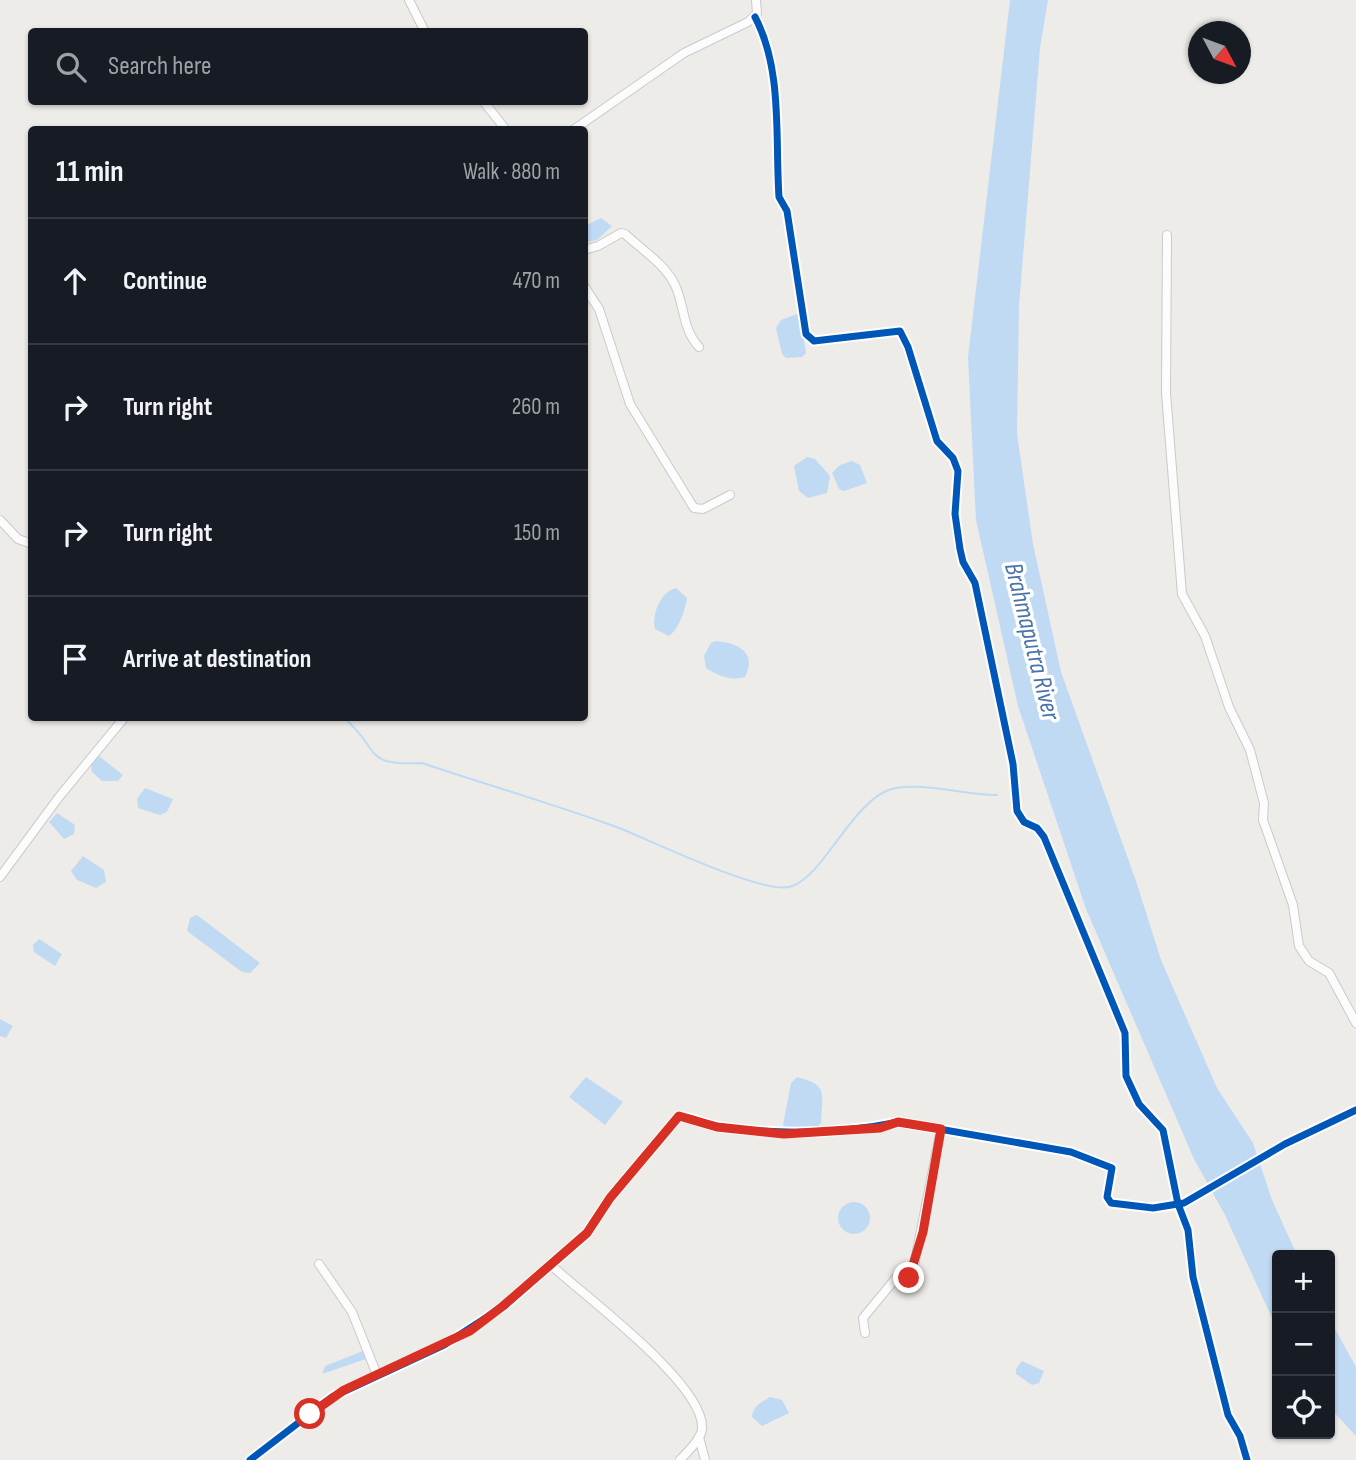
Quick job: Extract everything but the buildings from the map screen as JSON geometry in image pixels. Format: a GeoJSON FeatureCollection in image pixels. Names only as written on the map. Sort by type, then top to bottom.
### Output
{"type":"FeatureCollection","features":[{"type":"Feature","properties":{"kind":"street"},"geometry":{"type":"LineString","coordinates":[[409,0],[423,28]]}},
{"type":"Feature","properties":{"kind":"street"},"geometry":{"type":"LineString","coordinates":[[579,126],[684,53],[755,17],[758,10],[757,0]]}},
{"type":"Feature","properties":{"kind":"street"},"geometry":{"type":"LineString","coordinates":[[755,17],[765,36],[771,65],[779,197],[787,211],[806,334],[814,341],[896,330],[905,337],[937,440],[953,458],[958,471],[955,513],[960,549],[963,562],[975,583],[1011,751],[1017,811],[1024,822],[1037,828],[1044,837],[1125,1033],[1126,1076],[1139,1104],[1163,1130],[1188,1230],[1193,1277],[1228,1415],[1240,1436],[1247,1460]]}},
{"type":"Feature","properties":{"kind":"street"},"geometry":{"type":"LineString","coordinates":[[486,105],[503,126]]}},
{"type":"Feature","properties":{"kind":"street"},"geometry":{"type":"LineString","coordinates":[[588,248],[621,233],[655,259],[675,285],[689,333],[699,346]]}},
{"type":"Feature","properties":{"kind":"street"},"geometry":{"type":"LineString","coordinates":[[1167,235],[1167,393],[1182,594],[1205,636],[1229,707],[1250,750],[1264,803],[1263,820],[1293,905],[1299,946],[1309,961],[1329,974],[1356,1023]]}},
{"type":"Feature","properties":{"kind":"street"},"geometry":{"type":"LineString","coordinates":[[588,292],[599,309],[630,404],[681,489],[698,510],[730,495]]}},
{"type":"Feature","properties":{"kind":"street"},"geometry":{"type":"LineString","coordinates":[[0,520],[18,539],[28,543]]}},
{"type":"Feature","properties":{"kind":"street"},"geometry":{"type":"LineString","coordinates":[[0,877],[59,797],[122,721]]}},
{"type":"Feature","properties":{"kind":"street"},"geometry":{"type":"LineString","coordinates":[[250,1460],[332,1397],[470,1331],[593,1227],[610,1198],[679,1116],[717,1127],[784,1134],[880,1128],[898,1122],[1071,1152],[1109,1166],[1112,1171],[1107,1197],[1111,1203],[1153,1208],[1181,1203],[1285,1144],[1356,1110]]}},
{"type":"Feature","properties":{"kind":"street"},"geometry":{"type":"LineString","coordinates":[[865,1333],[863,1318],[885,1287],[896,1278],[912,1276],[941,1129]]}},
{"type":"Feature","properties":{"kind":"street"},"geometry":{"type":"LineString","coordinates":[[319,1264],[352,1312],[377,1374]]}},
{"type":"Feature","properties":{"kind":"street"},"geometry":{"type":"LineString","coordinates":[[551,1265],[677,1377],[702,1421],[699,1437],[705,1460]]}},
{"type":"Feature","properties":{"kind":"street"},"geometry":{"type":"LineString","coordinates":[[681,1460],[699,1437]]}},
{"type":"Feature","properties":{"kind":"water","name":"Brahmaputra River"},"geometry":{"type":"Polygon","coordinates":[[[1010,0],[1048,0],[1040,48],[1019,306],[1017,434],[1033,544],[1061,672],[1136,881],[1161,960],[1217,1088],[1253,1143],[1272,1200],[1295,1250],[1272,1250],[1272,1318],[1225,1215],[1194,1159],[1086,909],[1018,706],[976,520],[968,357],[1010,0]]]}},
{"type":"Feature","properties":{"kind":"water"},"geometry":{"type":"Polygon","coordinates":[[[601,218],[612,226],[597,240],[588,242],[588,224],[601,218]]]}},
{"type":"Feature","properties":{"kind":"water"},"geometry":{"type":"Polygon","coordinates":[[[797,314],[800,316],[806,353],[802,357],[786,358],[782,354],[776,328],[781,320],[797,314]]]}},
{"type":"Feature","properties":{"kind":"water"},"geometry":{"type":"Polygon","coordinates":[[[807,457],[815,459],[830,476],[827,493],[808,498],[799,491],[794,466],[807,457]]]}},
{"type":"Feature","properties":{"kind":"water"},"geometry":{"type":"Polygon","coordinates":[[[852,461],[860,465],[867,483],[844,491],[839,489],[832,473],[840,465],[852,461]]]}},
{"type":"Feature","properties":{"kind":"water"},"geometry":{"type":"Polygon","coordinates":[[[676,588],[687,598],[679,624],[669,636],[655,629],[654,617],[658,604],[666,594],[676,588]]]}},
{"type":"Feature","properties":{"kind":"water"},"geometry":{"type":"Polygon","coordinates":[[[716,641],[732,644],[744,651],[749,662],[745,677],[725,677],[706,668],[704,656],[711,643],[716,641]]]}},
{"type":"Feature","properties":{"kind":"water"},"geometry":{"type":"Polygon","coordinates":[[[99,756],[123,775],[118,781],[102,781],[92,772],[91,764],[99,756]]]}},
{"type":"Feature","properties":{"kind":"water"},"geometry":{"type":"Polygon","coordinates":[[[145,788],[173,799],[167,812],[160,815],[138,808],[137,799],[145,788]]]}},
{"type":"Feature","properties":{"kind":"water"},"geometry":{"type":"Polygon","coordinates":[[[57,813],[75,825],[74,834],[64,839],[49,822],[57,813]]]}},
{"type":"Feature","properties":{"kind":"water"},"geometry":{"type":"Polygon","coordinates":[[[83,856],[104,870],[106,882],[96,888],[77,880],[71,871],[83,856]]]}},
{"type":"Feature","properties":{"kind":"water"},"geometry":{"type":"Polygon","coordinates":[[[197,915],[260,963],[250,973],[242,972],[187,931],[190,918],[197,915]]]}},
{"type":"Feature","properties":{"kind":"water"},"geometry":{"type":"Polygon","coordinates":[[[39,939],[62,954],[55,966],[34,952],[33,945],[39,939]]]}},
{"type":"Feature","properties":{"kind":"water"},"geometry":{"type":"Polygon","coordinates":[[[0,1019],[13,1026],[6,1038],[0,1036],[0,1019]]]}},
{"type":"Feature","properties":{"kind":"water"},"geometry":{"type":"Polygon","coordinates":[[[586,1077],[623,1102],[605,1125],[569,1097],[586,1077]]]}},
{"type":"Feature","properties":{"kind":"water"},"geometry":{"type":"Polygon","coordinates":[[[797,1077],[814,1083],[821,1092],[821,1123],[816,1128],[788,1129],[783,1125],[791,1083],[797,1077]]]}},
{"type":"Feature","properties":{"kind":"water"},"geometry":{"type":"Polygon","coordinates":[[[854,1202],[865,1207],[870,1218],[865,1229],[854,1234],[843,1229],[838,1218],[843,1207],[854,1202]]]}},
{"type":"Feature","properties":{"kind":"water"},"geometry":{"type":"Polygon","coordinates":[[[1335,1329],[1356,1367],[1356,1436],[1335,1413],[1335,1329]]]}},
{"type":"Feature","properties":{"kind":"water"},"geometry":{"type":"Polygon","coordinates":[[[363,1351],[368,1356],[366,1359],[322,1374],[325,1366],[363,1351]]]}},
{"type":"Feature","properties":{"kind":"water"},"geometry":{"type":"Polygon","coordinates":[[[1022,1361],[1044,1371],[1039,1383],[1032,1385],[1016,1374],[1022,1361]]]}},
{"type":"Feature","properties":{"kind":"water"},"geometry":{"type":"Polygon","coordinates":[[[770,1397],[782,1400],[789,1413],[762,1426],[752,1417],[753,1413],[758,1405],[770,1397]]]}},
{"type":"Feature","properties":{"kind":"waterway"},"geometry":{"type":"LineString","coordinates":[[347,721],[381,759],[389,762],[422,763],[545,803],[619,828],[731,874],[774,887],[789,887],[801,882],[824,858],[860,812],[886,791],[925,787],[997,795]]}},
{"type":"Feature","properties":{"kind":"cycle path"},"geometry":{"type":"LineString","coordinates":[[755,17],[764,38],[774,82],[779,197],[787,211],[806,334],[814,341],[900,331],[908,347],[937,441],[953,458],[958,471],[955,514],[960,549],[963,562],[975,583],[1013,764],[1017,811],[1024,822],[1037,828],[1044,837],[1125,1033],[1126,1076],[1139,1104],[1163,1130],[1178,1204],[1188,1230],[1193,1277],[1228,1415],[1240,1436],[1247,1460]]}},
{"type":"Feature","properties":{"kind":"cycle path"},"geometry":{"type":"LineString","coordinates":[[250,1460],[332,1397],[444,1345],[504,1306],[587,1233],[610,1198],[679,1116],[721,1127],[788,1132],[855,1129],[899,1122],[1071,1152],[1112,1168],[1107,1197],[1111,1203],[1153,1208],[1184,1203],[1285,1144],[1356,1110]]}},
{"type":"Feature","properties":{"kind":"route"},"geometry":{"type":"LineString","coordinates":[[310,1414],[344,1390],[470,1331],[503,1306],[593,1227],[610,1198],[666,1128],[679,1116],[717,1127],[784,1134],[880,1128],[898,1122],[941,1129],[919,1252],[909,1278]]}}]}
